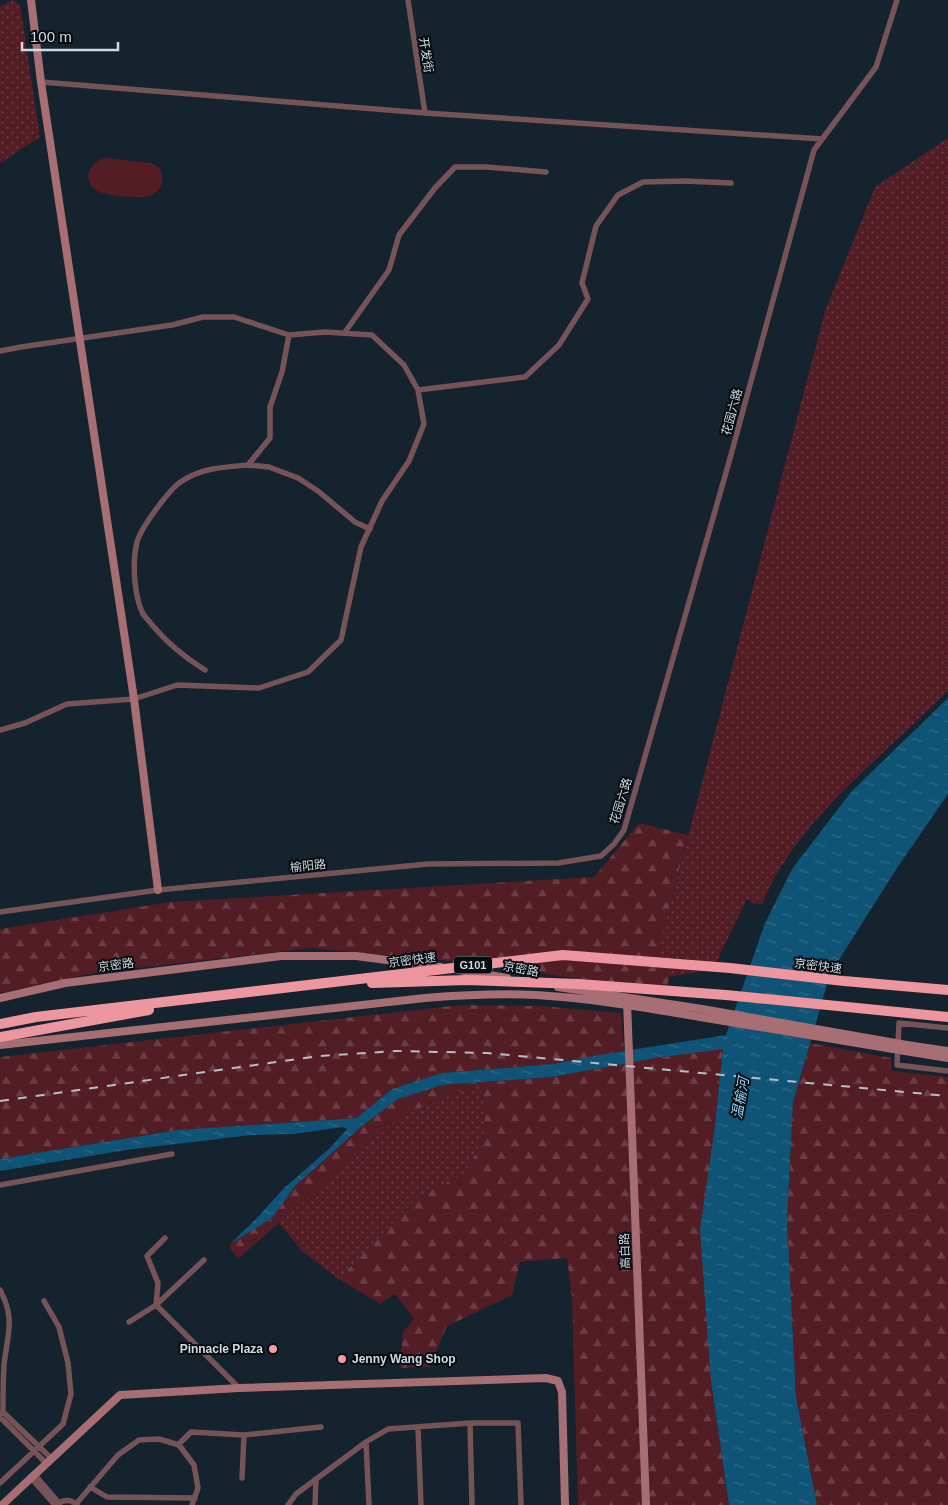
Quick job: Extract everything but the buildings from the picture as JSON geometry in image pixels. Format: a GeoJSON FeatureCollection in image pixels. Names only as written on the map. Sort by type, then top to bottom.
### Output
{"type":"FeatureCollection","features":[{"type":"Feature","properties":{"kind":"highway","name":"京密快速"},"geometry":{"type":"LineString","coordinates":[[0,1024],[36,1017],[563,955],[730,968],[844,982],[948,990]]}},
{"type":"Feature","properties":{"kind":"highway","name":"京密快速"},"geometry":{"type":"LineString","coordinates":[[0,1037],[238,995],[362,984],[467,980],[579,984],[726,995],[948,1017]]}},
{"type":"Feature","properties":{"kind":"main road"},"geometry":{"type":"LineString","coordinates":[[31,0],[41,82],[134,699],[158,890]]}},
{"type":"Feature","properties":{"kind":"main road","name":"京密路"},"geometry":{"type":"LineString","coordinates":[[0,998],[75,982],[281,956],[356,956],[487,974],[627,1001],[906,1048],[948,1058]]}},
{"type":"Feature","properties":{"kind":"main road","name":"京密路"},"geometry":{"type":"LineString","coordinates":[[0,1045],[425,998],[484,994],[627,1001]]}},
{"type":"Feature","properties":{"kind":"main road","name":"高白路"},"geometry":{"type":"LineString","coordinates":[[627,1001],[646,1505]]}},
{"type":"Feature","properties":{"kind":"main road","name":"京密路"},"geometry":{"type":"LineString","coordinates":[[906,1048],[948,1051]]}},
{"type":"Feature","properties":{"kind":"main road"},"geometry":{"type":"LineString","coordinates":[[2,1505],[120,1395],[239,1388],[546,1378],[558,1381],[562,1392],[565,1505]]}},
{"type":"Feature","properties":{"kind":"street","name":"开发街"},"geometry":{"type":"LineString","coordinates":[[408,0],[425,113]]}},
{"type":"Feature","properties":{"kind":"street","name":"花园六路"},"geometry":{"type":"LineString","coordinates":[[614,844],[624,830],[729,462],[814,150],[876,67],[897,0]]}},
{"type":"Feature","properties":{"kind":"street"},"geometry":{"type":"LineString","coordinates":[[41,82],[425,113],[822,139]]}},
{"type":"Feature","properties":{"kind":"street"},"geometry":{"type":"LineString","coordinates":[[345,332],[389,270],[399,235],[435,188],[455,167],[486,167],[546,172]]}},
{"type":"Feature","properties":{"kind":"street"},"geometry":{"type":"LineString","coordinates":[[418,390],[525,377],[558,345],[588,299],[582,283],[596,226],[618,195],[643,182],[730,183]]}},
{"type":"Feature","properties":{"kind":"street"},"geometry":{"type":"LineString","coordinates":[[0,351],[21,346],[172,325],[203,317],[234,317],[289,335],[325,332],[372,335],[404,365],[418,390],[424,424],[409,461],[382,501],[362,547],[341,640],[308,672],[259,688],[178,685],[134,699],[67,704],[25,723],[0,730]]}},
{"type":"Feature","properties":{"kind":"street"},"geometry":{"type":"LineString","coordinates":[[248,465],[270,438],[270,407],[282,372],[289,335]]}},
{"type":"Feature","properties":{"kind":"street"},"geometry":{"type":"LineString","coordinates":[[205,670],[168,643],[143,613],[134,582],[134,561],[137,541],[161,501],[181,481],[214,467],[248,465],[269,467],[298,478],[318,491],[354,522],[370,529]]}},
{"type":"Feature","properties":{"kind":"street","name":"榆阳路"},"geometry":{"type":"LineString","coordinates":[[0,912],[158,890],[428,864],[558,863],[601,856],[614,844]]}},
{"type":"Feature","properties":{"kind":"street"},"geometry":{"type":"LineString","coordinates":[[948,1028],[899,1023],[897,1065],[948,1071]]}},
{"type":"Feature","properties":{"kind":"street"},"geometry":{"type":"LineString","coordinates":[[0,1185],[172,1154]]}},
{"type":"Feature","properties":{"kind":"street"},"geometry":{"type":"LineString","coordinates":[[156,1305],[158,1283],[147,1256],[165,1238]]}},
{"type":"Feature","properties":{"kind":"street"},"geometry":{"type":"LineString","coordinates":[[129,1322],[156,1305],[204,1260]]}},
{"type":"Feature","properties":{"kind":"street"},"geometry":{"type":"LineString","coordinates":[[0,1290],[7,1303],[10,1328],[4,1366],[1,1415],[49,1461]]}},
{"type":"Feature","properties":{"kind":"street"},"geometry":{"type":"LineString","coordinates":[[0,1482],[63,1424],[71,1394],[68,1363],[59,1327],[44,1301]]}},
{"type":"Feature","properties":{"kind":"street"},"geometry":{"type":"LineString","coordinates":[[156,1305],[239,1388]]}},
{"type":"Feature","properties":{"kind":"street"},"geometry":{"type":"LineString","coordinates":[[470,1423],[472,1505]]}},
{"type":"Feature","properties":{"kind":"street"},"geometry":{"type":"LineString","coordinates":[[288,1505],[296,1494],[366,1442],[388,1429],[470,1423],[518,1423],[521,1505]]}},
{"type":"Feature","properties":{"kind":"street"},"geometry":{"type":"LineString","coordinates":[[178,1445],[191,1432],[244,1435],[321,1427]]}},
{"type":"Feature","properties":{"kind":"street"},"geometry":{"type":"LineString","coordinates":[[418,1427],[421,1505]]}},
{"type":"Feature","properties":{"kind":"street"},"geometry":{"type":"LineString","coordinates":[[242,1478],[244,1435]]}},
{"type":"Feature","properties":{"kind":"street"},"geometry":{"type":"LineString","coordinates":[[32,1476],[57,1504],[67,1500],[76,1504],[118,1455],[139,1440],[159,1439],[178,1445],[194,1465],[198,1488],[192,1505]]}},
{"type":"Feature","properties":{"kind":"street"},"geometry":{"type":"LineString","coordinates":[[366,1442],[369,1505]]}},
{"type":"Feature","properties":{"kind":"street"},"geometry":{"type":"LineString","coordinates":[[315,1505],[316,1479]]}},
{"type":"Feature","properties":{"kind":"street"},"geometry":{"type":"LineString","coordinates":[[90,1487],[107,1497],[195,1498]]}},
{"type":"Feature","properties":{"kind":"green space"},"geometry":{"type":"Polygon","coordinates":[[[12,0],[20,5],[40,137],[0,163],[0,7],[12,0]]]}},
{"type":"Feature","properties":{"kind":"green space"},"geometry":{"type":"Polygon","coordinates":[[[948,138],[948,691],[858,776],[811,826],[784,863],[762,904],[755,904],[747,899],[713,969],[669,977],[655,963],[825,311],[875,187],[948,138]]]}},
{"type":"Feature","properties":{"kind":"green space"},"geometry":{"type":"Polygon","coordinates":[[[105,158],[154,164],[162,173],[161,186],[154,194],[145,197],[106,194],[96,190],[89,181],[89,171],[95,163],[105,158]]]}},
{"type":"Feature","properties":{"kind":"green space"},"geometry":{"type":"Polygon","coordinates":[[[639,823],[688,835],[655,963],[669,977],[667,988],[581,979],[461,962],[311,948],[94,973],[0,993],[0,929],[170,902],[594,877],[639,823]]]}},
{"type":"Feature","properties":{"kind":"green space"},"geometry":{"type":"Polygon","coordinates":[[[460,1005],[541,1006],[621,1013],[624,1051],[553,1064],[442,1073],[392,1089],[357,1118],[178,1130],[0,1159],[0,1057],[460,1005]]]}},
{"type":"Feature","properties":{"kind":"green space"},"geometry":{"type":"Polygon","coordinates":[[[810,1043],[891,1058],[892,1071],[948,1077],[948,1505],[817,1505],[796,1397],[787,1220],[793,1102],[810,1043]]]}},
{"type":"Feature","properties":{"kind":"green space"},"geometry":{"type":"Polygon","coordinates":[[[723,1048],[714,1133],[711,1381],[729,1505],[578,1505],[572,1297],[567,1258],[520,1262],[512,1295],[447,1326],[429,1367],[400,1368],[403,1332],[414,1319],[395,1294],[380,1304],[339,1279],[419,1196],[465,1174],[486,1134],[481,1082],[552,1077],[655,1058],[723,1048]]]}},
{"type":"Feature","properties":{"kind":"green space"},"geometry":{"type":"Polygon","coordinates":[[[481,1082],[486,1134],[465,1174],[419,1196],[339,1279],[303,1252],[279,1223],[399,1117],[481,1082]]]}},
{"type":"Feature","properties":{"kind":"green space"},"geometry":{"type":"Polygon","coordinates":[[[481,1082],[399,1117],[238,1259],[230,1248],[230,1244],[272,1218],[296,1185],[362,1126],[398,1099],[442,1085],[481,1082]]]}},
{"type":"Feature","properties":{"kind":"water","name":"温榆河"},"geometry":{"type":"Polygon","coordinates":[[[948,698],[948,794],[895,871],[830,974],[793,1102],[787,1220],[796,1397],[817,1505],[729,1505],[711,1381],[700,1230],[714,1133],[723,1049],[655,1058],[552,1077],[442,1085],[398,1099],[362,1126],[296,1185],[272,1218],[230,1244],[284,1188],[330,1148],[347,1129],[343,1127],[294,1134],[251,1135],[126,1150],[0,1171],[0,1159],[178,1130],[357,1118],[392,1089],[442,1073],[553,1064],[726,1035],[765,923],[792,869],[851,792],[948,698]]]}},
{"type":"Feature","properties":{"kind":"railway"},"geometry":{"type":"LineString","coordinates":[[0,1101],[319,1056],[396,1051],[487,1053],[948,1096]]}},
{"type":"Feature","properties":{"kind":"place","name":"Pinnacle Plaza"},"geometry":{"type":"Point","coordinates":[273,1349]}},
{"type":"Feature","properties":{"kind":"place","name":"Jenny Wang Shop"},"geometry":{"type":"Point","coordinates":[342,1359]}}]}
